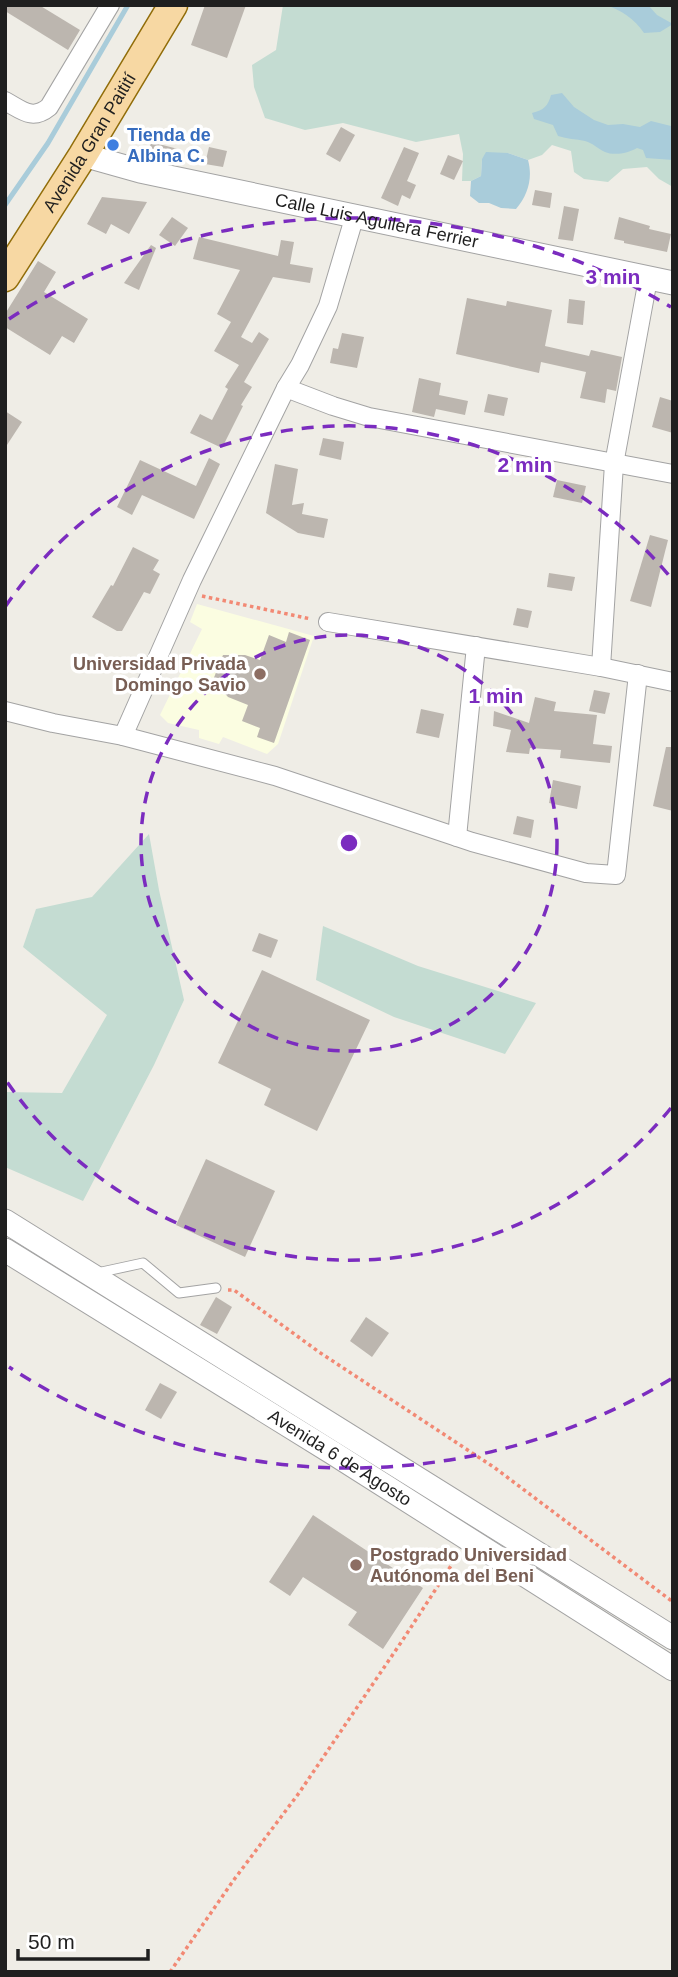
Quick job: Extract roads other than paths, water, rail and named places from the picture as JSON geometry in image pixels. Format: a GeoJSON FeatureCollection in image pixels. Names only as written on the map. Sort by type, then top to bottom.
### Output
{"type":"FeatureCollection","features":[{"type":"Feature","properties":{"kind":"main road","name":"Avenida Gran Paitití"},"geometry":{"type":"LineString","coordinates":[[5,277],[83,155],[173,5]]}},
{"type":"Feature","properties":{"kind":"street"},"geometry":{"type":"LineString","coordinates":[[5,101],[31,115],[41,113],[48,107],[110,5]]}},
{"type":"Feature","properties":{"kind":"street","name":"Calle Luis Aguilera Ferrier"},"geometry":{"type":"LineString","coordinates":[[83,155],[140,171],[673,283]]}},
{"type":"Feature","properties":{"kind":"street"},"geometry":{"type":"LineString","coordinates":[[123,736],[186,593],[328,306],[355,215]]}},
{"type":"Feature","properties":{"kind":"street"},"geometry":{"type":"LineString","coordinates":[[601,667],[614,464],[648,279]]}},
{"type":"Feature","properties":{"kind":"street"},"geometry":{"type":"LineString","coordinates":[[286,388],[369,417],[673,474]]}},
{"type":"Feature","properties":{"kind":"street"},"geometry":{"type":"LineString","coordinates":[[328,622],[601,667],[673,682]]}},
{"type":"Feature","properties":{"kind":"street"},"geometry":{"type":"LineString","coordinates":[[457,837],[476,646]]}},
{"type":"Feature","properties":{"kind":"street"},"geometry":{"type":"LineString","coordinates":[[5,711],[123,736],[275,776],[457,837],[586,873],[616,875],[638,674]]}},
{"type":"Feature","properties":{"kind":"street","name":"Avenida 6 de Agosto"},"geometry":{"type":"LineString","coordinates":[[5,1222],[81,1283],[339,1444],[468,1539],[673,1669]]}},
{"type":"Feature","properties":{"kind":"street","name":"Avenida 6 de Agosto"},"geometry":{"type":"LineString","coordinates":[[5,1250],[81,1283]]}},
{"type":"Feature","properties":{"kind":"street","name":"Avenida 6 de Agosto"},"geometry":{"type":"LineString","coordinates":[[339,1444],[469,1510],[673,1638]]}},
{"type":"Feature","properties":{"kind":"lane"},"geometry":{"type":"LineString","coordinates":[[81,1283],[143,1263],[179,1293],[216,1289]]}},
{"type":"Feature","properties":{"kind":"water"},"geometry":{"type":"Polygon","coordinates":[[[606,5],[648,5],[657,15],[673,24],[660,32],[644,33],[627,16],[606,5]]]}},
{"type":"Feature","properties":{"kind":"water"},"geometry":{"type":"Polygon","coordinates":[[[562,93],[574,107],[594,120],[608,125],[640,127],[651,121],[671,126],[673,160],[646,158],[643,150],[637,148],[621,153],[609,153],[588,142],[558,136],[553,125],[534,119],[532,113],[545,107],[551,95],[562,93]]]}},
{"type":"Feature","properties":{"kind":"water"},"geometry":{"type":"Polygon","coordinates":[[[486,152],[508,153],[528,160],[528,186],[516,209],[479,203],[470,196],[471,181],[481,176],[482,159],[486,152]]]}},
{"type":"Feature","properties":{"kind":"waterway"},"geometry":{"type":"LineString","coordinates":[[5,205],[48,143],[128,5]]}},
{"type":"Feature","properties":{"kind":"place","name":"Tienda de Albina C."},"geometry":{"type":"Point","coordinates":[113,145]}},
{"type":"Feature","properties":{"kind":"place","name":"Universidad Privada Domingo Savio"},"geometry":{"type":"Point","coordinates":[260,674]}},
{"type":"Feature","properties":{"kind":"place","name":"Postgrado Universidad Autónoma del Beni"},"geometry":{"type":"Point","coordinates":[356,1565]}}]}
